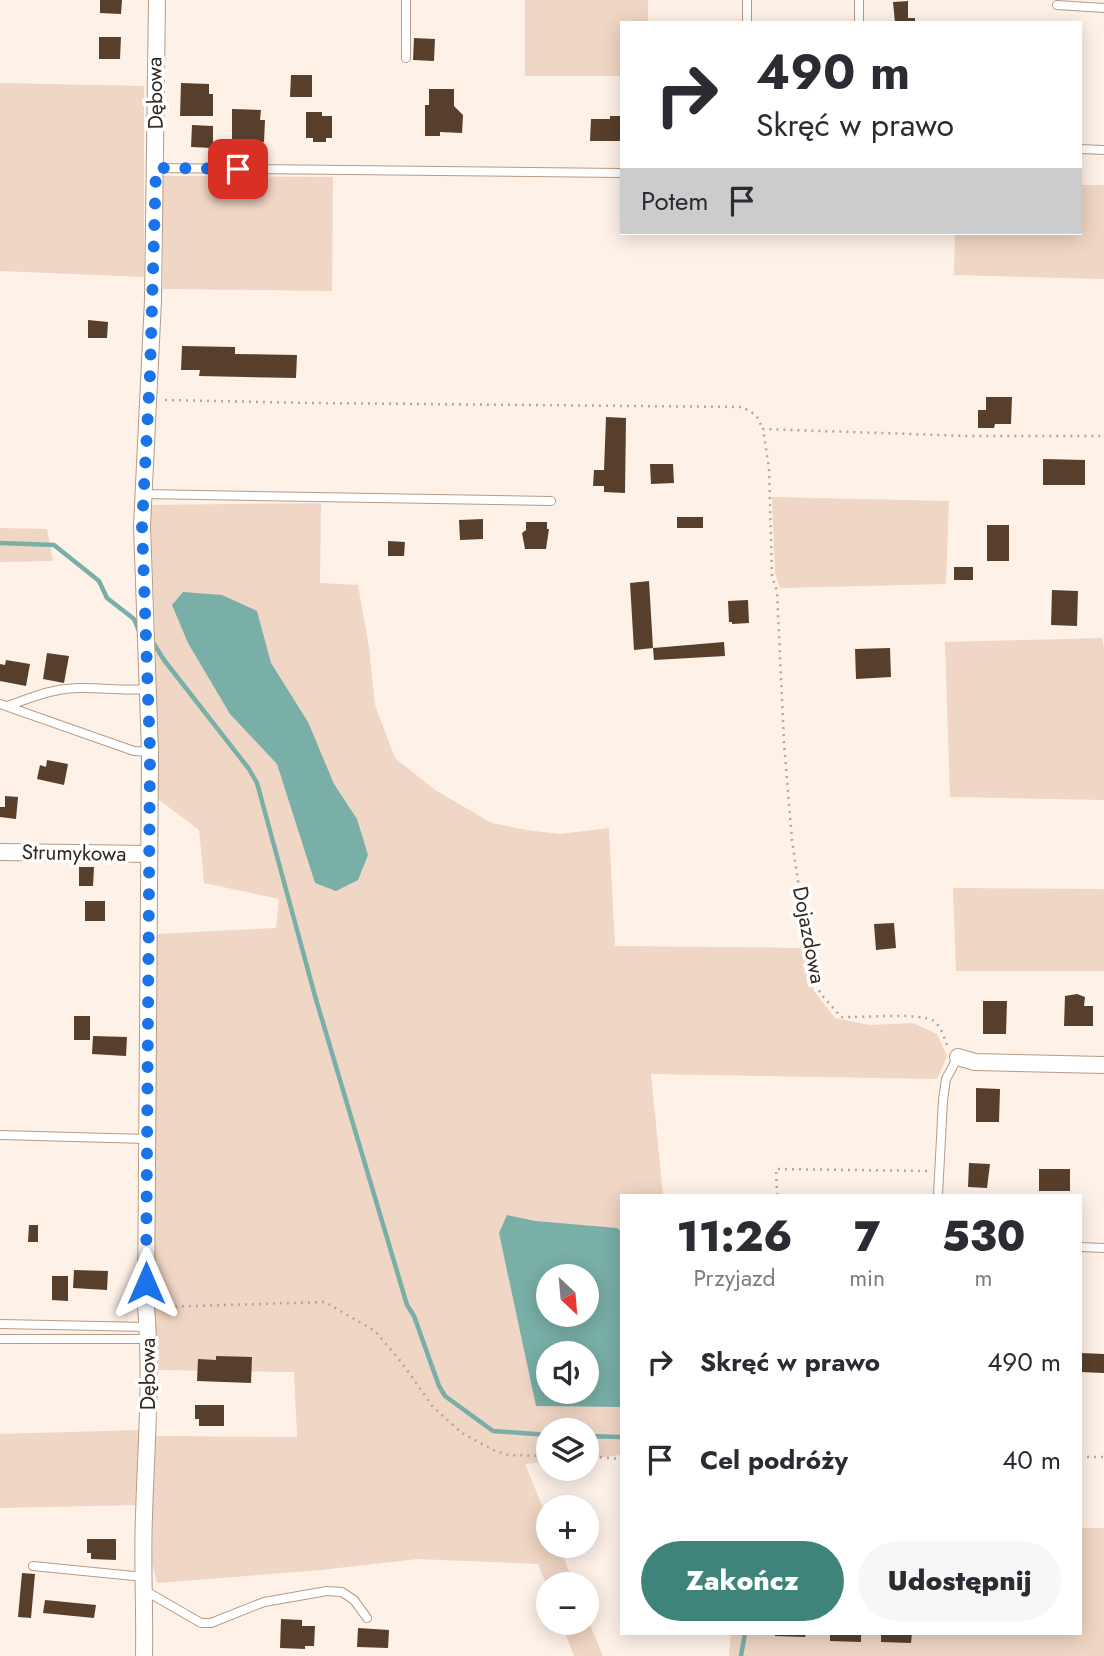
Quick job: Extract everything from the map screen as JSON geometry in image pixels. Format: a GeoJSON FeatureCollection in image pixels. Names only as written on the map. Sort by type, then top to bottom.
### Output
{"type":"FeatureCollection","features":[{"type":"Feature","properties":{"kind":"street","name":"Dębowa"},"geometry":{"type":"LineString","coordinates":[[144,1656],[150,751],[142,526],[156,168],[157,0]]}},
{"type":"Feature","properties":{"kind":"street","name":"Strumykowa"},"geometry":{"type":"LineString","coordinates":[[0,852],[149,854]]}},
{"type":"Feature","properties":{"kind":"street"},"geometry":{"type":"LineString","coordinates":[[958,1057],[975,1062],[1104,1065]]}},
{"type":"Feature","properties":{"kind":"lane"},"geometry":{"type":"LineString","coordinates":[[406,0],[406,58]]}},
{"type":"Feature","properties":{"kind":"lane"},"geometry":{"type":"LineString","coordinates":[[747,0],[747,21]]}},
{"type":"Feature","properties":{"kind":"lane"},"geometry":{"type":"LineString","coordinates":[[859,0],[859,21]]}},
{"type":"Feature","properties":{"kind":"lane"},"geometry":{"type":"LineString","coordinates":[[1057,5],[1104,8]]}},
{"type":"Feature","properties":{"kind":"lane"},"geometry":{"type":"LineString","coordinates":[[1082,149],[1104,150]]}},
{"type":"Feature","properties":{"kind":"lane"},"geometry":{"type":"LineString","coordinates":[[156,168],[620,173]]}},
{"type":"Feature","properties":{"kind":"lane"},"geometry":{"type":"LineString","coordinates":[[144,494],[551,501]]}},
{"type":"Feature","properties":{"kind":"lane"},"geometry":{"type":"LineString","coordinates":[[4,705],[54,691],[88,688],[128,691],[147,689]]}},
{"type":"Feature","properties":{"kind":"lane"},"geometry":{"type":"LineString","coordinates":[[4,705],[134,751],[150,751]]}},
{"type":"Feature","properties":{"kind":"lane"},"geometry":{"type":"LineString","coordinates":[[938,1194],[946,1079],[958,1057]]}},
{"type":"Feature","properties":{"kind":"lane"},"geometry":{"type":"LineString","coordinates":[[0,1135],[147,1139]]}},
{"type":"Feature","properties":{"kind":"lane"},"geometry":{"type":"LineString","coordinates":[[1082,1247],[1104,1248]]}},
{"type":"Feature","properties":{"kind":"lane"},"geometry":{"type":"LineString","coordinates":[[0,1324],[148,1333]]}},
{"type":"Feature","properties":{"kind":"lane"},"geometry":{"type":"LineString","coordinates":[[0,1339],[148,1333]]}},
{"type":"Feature","properties":{"kind":"lane"},"geometry":{"type":"LineString","coordinates":[[33,1566],[144,1583],[201,1623],[211,1623],[264,1602],[327,1591],[342,1592],[354,1601],[366,1618]]}},
{"type":"Feature","properties":{"kind":"path"},"geometry":{"type":"LineString","coordinates":[[149,399],[742,407],[756,415],[763,429],[968,436],[1104,436]]}},
{"type":"Feature","properties":{"kind":"path","name":"Dojazdowa"},"geometry":{"type":"LineString","coordinates":[[763,429],[769,468],[772,576],[777,591],[778,645],[792,840],[804,921],[820,993],[841,1017],[920,1017],[933,1021],[941,1028],[948,1049],[958,1057]]}},
{"type":"Feature","properties":{"kind":"path"},"geometry":{"type":"LineString","coordinates":[[777,1194],[776,1169],[939,1171]]}},
{"type":"Feature","properties":{"kind":"path"},"geometry":{"type":"LineString","coordinates":[[146,1307],[326,1302],[375,1331],[433,1407],[462,1433],[508,1455],[536,1456]]}},
{"type":"Feature","properties":{"kind":"path"},"geometry":{"type":"LineString","coordinates":[[599,1457],[620,1459]]}},
{"type":"Feature","properties":{"kind":"path"},"geometry":{"type":"LineString","coordinates":[[1082,1457],[1104,1457]]}},
{"type":"Feature","properties":{"kind":"shaded area"},"geometry":{"type":"Polygon","coordinates":[[[525,0],[648,0],[648,21],[620,21],[620,76],[525,76],[525,0]]]}},
{"type":"Feature","properties":{"kind":"shaded area"},"geometry":{"type":"Polygon","coordinates":[[[0,83],[144,86],[144,277],[0,271],[0,83]]]}},
{"type":"Feature","properties":{"kind":"shaded area"},"geometry":{"type":"Polygon","coordinates":[[[163,176],[333,177],[332,291],[163,289],[163,176]]]}},
{"type":"Feature","properties":{"kind":"shaded area"},"geometry":{"type":"Polygon","coordinates":[[[1082,185],[1104,185],[1104,279],[954,275],[955,235],[1082,235],[1082,185]]]}},
{"type":"Feature","properties":{"kind":"shaded area"},"geometry":{"type":"Polygon","coordinates":[[[772,497],[949,501],[946,584],[780,588],[775,573],[772,497]]]}},
{"type":"Feature","properties":{"kind":"shaded area"},"geometry":{"type":"Polygon","coordinates":[[[321,503],[320,583],[358,585],[369,647],[375,705],[395,758],[435,790],[492,823],[560,834],[609,828],[615,946],[804,948],[814,991],[835,1018],[869,1025],[913,1023],[937,1034],[947,1056],[937,1079],[651,1074],[663,1194],[620,1194],[620,1455],[599,1458],[599,1418],[536,1418],[536,1463],[525,1464],[538,1495],[536,1558],[564,1558],[569,1572],[541,1572],[538,1564],[418,1559],[157,1583],[152,1562],[154,1436],[297,1437],[294,1372],[155,1370],[153,1205],[156,934],[276,928],[279,899],[204,883],[199,830],[158,799],[150,505],[321,503]]]}},
{"type":"Feature","properties":{"kind":"shaded area"},"geometry":{"type":"Polygon","coordinates":[[[0,528],[47,529],[53,561],[0,562],[0,528]]]}},
{"type":"Feature","properties":{"kind":"shaded area"},"geometry":{"type":"Polygon","coordinates":[[[1102,638],[1104,800],[950,797],[945,642],[1102,638]]]}},
{"type":"Feature","properties":{"kind":"shaded area"},"geometry":{"type":"Polygon","coordinates":[[[953,888],[1104,889],[1104,971],[956,971],[953,888]]]}},
{"type":"Feature","properties":{"kind":"shaded area"},"geometry":{"type":"Polygon","coordinates":[[[140,1430],[139,1505],[0,1508],[0,1434],[140,1430]]]}},
{"type":"Feature","properties":{"kind":"shaded area"},"geometry":{"type":"Polygon","coordinates":[[[1082,1528],[1104,1528],[1104,1656],[729,1656],[731,1635],[1082,1635],[1082,1528]]]}},
{"type":"Feature","properties":{"kind":"shaded area"},"geometry":{"type":"Polygon","coordinates":[[[566,1635],[594,1635],[603,1656],[574,1656],[566,1635]]]}},
{"type":"Feature","properties":{"kind":"water"},"geometry":{"type":"Polygon","coordinates":[[[183,592],[222,595],[257,611],[271,663],[308,722],[334,784],[357,819],[368,855],[358,880],[336,891],[315,883],[277,764],[230,714],[188,643],[172,605],[183,592]]]}},
{"type":"Feature","properties":{"kind":"water"},"geometry":{"type":"Polygon","coordinates":[[[507,1215],[535,1221],[620,1230],[620,1407],[536,1406],[499,1233],[507,1215]]]}},
{"type":"Feature","properties":{"kind":"building"},"geometry":{"type":"Polygon","coordinates":[[[100,0],[122,0],[121,14],[100,13],[100,0]]]}},
{"type":"Feature","properties":{"kind":"building"},"geometry":{"type":"Polygon","coordinates":[[[908,1],[908,18],[915,18],[915,21],[895,21],[893,2],[908,1]]]}},
{"type":"Feature","properties":{"kind":"building"},"geometry":{"type":"Polygon","coordinates":[[[99,37],[121,37],[120,59],[99,59],[99,37]]]}},
{"type":"Feature","properties":{"kind":"building"},"geometry":{"type":"Polygon","coordinates":[[[414,38],[435,39],[434,61],[413,60],[414,38]]]}},
{"type":"Feature","properties":{"kind":"building"},"geometry":{"type":"Polygon","coordinates":[[[291,75],[312,75],[312,97],[290,97],[291,75]]]}},
{"type":"Feature","properties":{"kind":"building"},"geometry":{"type":"Polygon","coordinates":[[[181,83],[209,84],[209,94],[213,94],[213,116],[180,116],[181,83]]]}},
{"type":"Feature","properties":{"kind":"building"},"geometry":{"type":"Polygon","coordinates":[[[429,89],[454,89],[454,106],[463,115],[462,133],[440,132],[440,136],[425,136],[425,105],[429,105],[429,89]]]}},
{"type":"Feature","properties":{"kind":"building"},"geometry":{"type":"Polygon","coordinates":[[[232,109],[261,110],[260,120],[265,120],[264,142],[232,142],[232,109]]]}},
{"type":"Feature","properties":{"kind":"building"},"geometry":{"type":"Polygon","coordinates":[[[306,112],[322,112],[322,116],[332,116],[332,138],[326,138],[326,142],[313,142],[313,138],[306,138],[306,112]]]}},
{"type":"Feature","properties":{"kind":"building"},"geometry":{"type":"Polygon","coordinates":[[[610,116],[620,116],[620,141],[590,141],[591,119],[610,119],[610,116]]]}},
{"type":"Feature","properties":{"kind":"building"},"geometry":{"type":"Polygon","coordinates":[[[192,125],[213,126],[213,148],[191,147],[192,125]]]}},
{"type":"Feature","properties":{"kind":"building"},"geometry":{"type":"Polygon","coordinates":[[[88,320],[108,322],[107,338],[88,338],[88,320]]]}},
{"type":"Feature","properties":{"kind":"building"},"geometry":{"type":"Polygon","coordinates":[[[182,346],[235,347],[235,354],[297,355],[296,378],[199,376],[200,370],[181,370],[182,346]]]}},
{"type":"Feature","properties":{"kind":"building"},"geometry":{"type":"Polygon","coordinates":[[[986,397],[1012,397],[1011,424],[978,428],[978,410],[986,410],[986,397]]]}},
{"type":"Feature","properties":{"kind":"building"},"geometry":{"type":"Polygon","coordinates":[[[606,417],[626,418],[625,493],[604,492],[604,486],[593,486],[594,470],[604,470],[606,417]]]}},
{"type":"Feature","properties":{"kind":"building"},"geometry":{"type":"Polygon","coordinates":[[[1043,459],[1085,460],[1085,485],[1043,485],[1043,459]]]}},
{"type":"Feature","properties":{"kind":"building"},"geometry":{"type":"Polygon","coordinates":[[[650,464],[673,464],[674,483],[651,484],[650,464]]]}},
{"type":"Feature","properties":{"kind":"building"},"geometry":{"type":"Polygon","coordinates":[[[677,517],[703,517],[703,528],[677,528],[677,517]]]}},
{"type":"Feature","properties":{"kind":"building"},"geometry":{"type":"Polygon","coordinates":[[[483,519],[483,539],[460,540],[459,520],[483,519]]]}},
{"type":"Feature","properties":{"kind":"building"},"geometry":{"type":"Polygon","coordinates":[[[526,522],[547,522],[549,529],[546,549],[525,549],[522,533],[526,530],[526,522]]]}},
{"type":"Feature","properties":{"kind":"building"},"geometry":{"type":"Polygon","coordinates":[[[987,525],[1009,525],[1009,561],[987,561],[987,525]]]}},
{"type":"Feature","properties":{"kind":"building"},"geometry":{"type":"Polygon","coordinates":[[[388,541],[405,542],[404,556],[388,556],[388,541]]]}},
{"type":"Feature","properties":{"kind":"building"},"geometry":{"type":"Polygon","coordinates":[[[954,567],[973,567],[973,580],[954,580],[954,567]]]}},
{"type":"Feature","properties":{"kind":"building"},"geometry":{"type":"Polygon","coordinates":[[[649,581],[653,648],[634,650],[630,583],[649,581]]]}},
{"type":"Feature","properties":{"kind":"building"},"geometry":{"type":"Polygon","coordinates":[[[1052,590],[1078,591],[1077,626],[1051,625],[1052,590]]]}},
{"type":"Feature","properties":{"kind":"building"},"geometry":{"type":"Polygon","coordinates":[[[748,600],[749,623],[729,622],[728,601],[748,600]]]}},
{"type":"Feature","properties":{"kind":"building"},"geometry":{"type":"Polygon","coordinates":[[[724,642],[725,656],[654,660],[653,648],[724,642]]]}},
{"type":"Feature","properties":{"kind":"building"},"geometry":{"type":"Polygon","coordinates":[[[890,648],[891,677],[856,679],[855,649],[890,648]]]}},
{"type":"Feature","properties":{"kind":"building"},"geometry":{"type":"Polygon","coordinates":[[[47,653],[69,656],[64,683],[43,679],[47,653]]]}},
{"type":"Feature","properties":{"kind":"building"},"geometry":{"type":"Polygon","coordinates":[[[6,660],[30,664],[26,686],[0,681],[0,664],[5,665],[6,660]]]}},
{"type":"Feature","properties":{"kind":"building"},"geometry":{"type":"Polygon","coordinates":[[[47,760],[68,764],[64,785],[37,779],[40,765],[46,767],[47,760]]]}},
{"type":"Feature","properties":{"kind":"building"},"geometry":{"type":"Polygon","coordinates":[[[5,796],[18,797],[16,819],[0,817],[0,807],[5,807],[5,796]]]}},
{"type":"Feature","properties":{"kind":"building"},"geometry":{"type":"Polygon","coordinates":[[[79,867],[94,867],[93,886],[79,886],[79,867]]]}},
{"type":"Feature","properties":{"kind":"building"},"geometry":{"type":"Polygon","coordinates":[[[85,901],[105,901],[105,921],[85,921],[85,901]]]}},
{"type":"Feature","properties":{"kind":"building"},"geometry":{"type":"Polygon","coordinates":[[[894,923],[896,948],[876,950],[874,924],[894,923]]]}},
{"type":"Feature","properties":{"kind":"building"},"geometry":{"type":"Polygon","coordinates":[[[1077,994],[1085,997],[1084,1006],[1093,1006],[1093,1026],[1064,1026],[1065,996],[1077,994]]]}},
{"type":"Feature","properties":{"kind":"building"},"geometry":{"type":"Polygon","coordinates":[[[983,1001],[1007,1001],[1006,1034],[983,1034],[983,1001]]]}},
{"type":"Feature","properties":{"kind":"building"},"geometry":{"type":"Polygon","coordinates":[[[74,1016],[90,1016],[90,1040],[74,1040],[74,1016]]]}},
{"type":"Feature","properties":{"kind":"building"},"geometry":{"type":"Polygon","coordinates":[[[93,1036],[127,1037],[126,1056],[92,1054],[93,1036]]]}},
{"type":"Feature","properties":{"kind":"building"},"geometry":{"type":"Polygon","coordinates":[[[976,1088],[1000,1089],[999,1122],[976,1122],[976,1088]]]}},
{"type":"Feature","properties":{"kind":"building"},"geometry":{"type":"Polygon","coordinates":[[[969,1163],[990,1164],[987,1188],[968,1187],[969,1163]]]}},
{"type":"Feature","properties":{"kind":"building"},"geometry":{"type":"Polygon","coordinates":[[[1039,1169],[1070,1169],[1070,1191],[1039,1191],[1039,1169]]]}},
{"type":"Feature","properties":{"kind":"building"},"geometry":{"type":"Polygon","coordinates":[[[29,1225],[38,1225],[38,1242],[28,1242],[29,1225]]]}},
{"type":"Feature","properties":{"kind":"building"},"geometry":{"type":"Polygon","coordinates":[[[74,1270],[108,1271],[107,1290],[73,1288],[74,1270]]]}},
{"type":"Feature","properties":{"kind":"building"},"geometry":{"type":"Polygon","coordinates":[[[52,1276],[68,1276],[68,1301],[52,1300],[52,1276]]]}},
{"type":"Feature","properties":{"kind":"building"},"geometry":{"type":"Polygon","coordinates":[[[1082,1353],[1104,1354],[1104,1373],[1082,1372],[1082,1353]]]}},
{"type":"Feature","properties":{"kind":"building"},"geometry":{"type":"Polygon","coordinates":[[[216,1356],[252,1357],[251,1383],[197,1381],[198,1359],[216,1360],[216,1356]]]}},
{"type":"Feature","properties":{"kind":"building"},"geometry":{"type":"Polygon","coordinates":[[[195,1405],[224,1405],[224,1426],[199,1426],[199,1419],[195,1419],[195,1405]]]}},
{"type":"Feature","properties":{"kind":"building"},"geometry":{"type":"Polygon","coordinates":[[[87,1539],[116,1539],[116,1560],[91,1559],[91,1553],[87,1553],[87,1539]]]}},
{"type":"Feature","properties":{"kind":"building"},"geometry":{"type":"Polygon","coordinates":[[[22,1573],[35,1574],[31,1618],[18,1617],[22,1573]]]}},
{"type":"Feature","properties":{"kind":"building"},"geometry":{"type":"Polygon","coordinates":[[[45,1600],[96,1605],[94,1618],[43,1613],[45,1600]]]}},
{"type":"Feature","properties":{"kind":"building"},"geometry":{"type":"Polygon","coordinates":[[[281,1619],[302,1620],[302,1626],[315,1626],[314,1646],[305,1646],[305,1649],[280,1648],[281,1619]]]}},
{"type":"Feature","properties":{"kind":"building"},"geometry":{"type":"Polygon","coordinates":[[[358,1628],[389,1630],[388,1648],[357,1647],[358,1628]]]}},
{"type":"Feature","properties":{"kind":"building"},"geometry":{"type":"Polygon","coordinates":[[[775,1635],[806,1635],[805,1637],[775,1635]]]}},
{"type":"Feature","properties":{"kind":"building"},"geometry":{"type":"Polygon","coordinates":[[[830,1635],[861,1635],[861,1642],[830,1641],[830,1635]]]}},
{"type":"Feature","properties":{"kind":"building"},"geometry":{"type":"Polygon","coordinates":[[[881,1635],[912,1635],[911,1643],[881,1642],[881,1635]]]}},
{"type":"Feature","properties":{"kind":"waterway"},"geometry":{"type":"LineString","coordinates":[[0,543],[54,545],[99,581],[107,598],[134,619],[139,631]]}},
{"type":"Feature","properties":{"kind":"waterway"},"geometry":{"type":"LineString","coordinates":[[154,644],[257,783],[315,996],[407,1305],[414,1316],[439,1386],[445,1396],[493,1431],[536,1434]]}},
{"type":"Feature","properties":{"kind":"waterway"},"geometry":{"type":"LineString","coordinates":[[599,1436],[620,1437]]}},
{"type":"Feature","properties":{"kind":"waterway"},"geometry":{"type":"LineString","coordinates":[[741,1656],[745,1635]]}},
{"type":"Feature","properties":{"kind":"route"},"geometry":{"type":"LineString","coordinates":[[146,1283],[150,751],[142,526],[153,300],[156,168],[238,169]]}}]}
